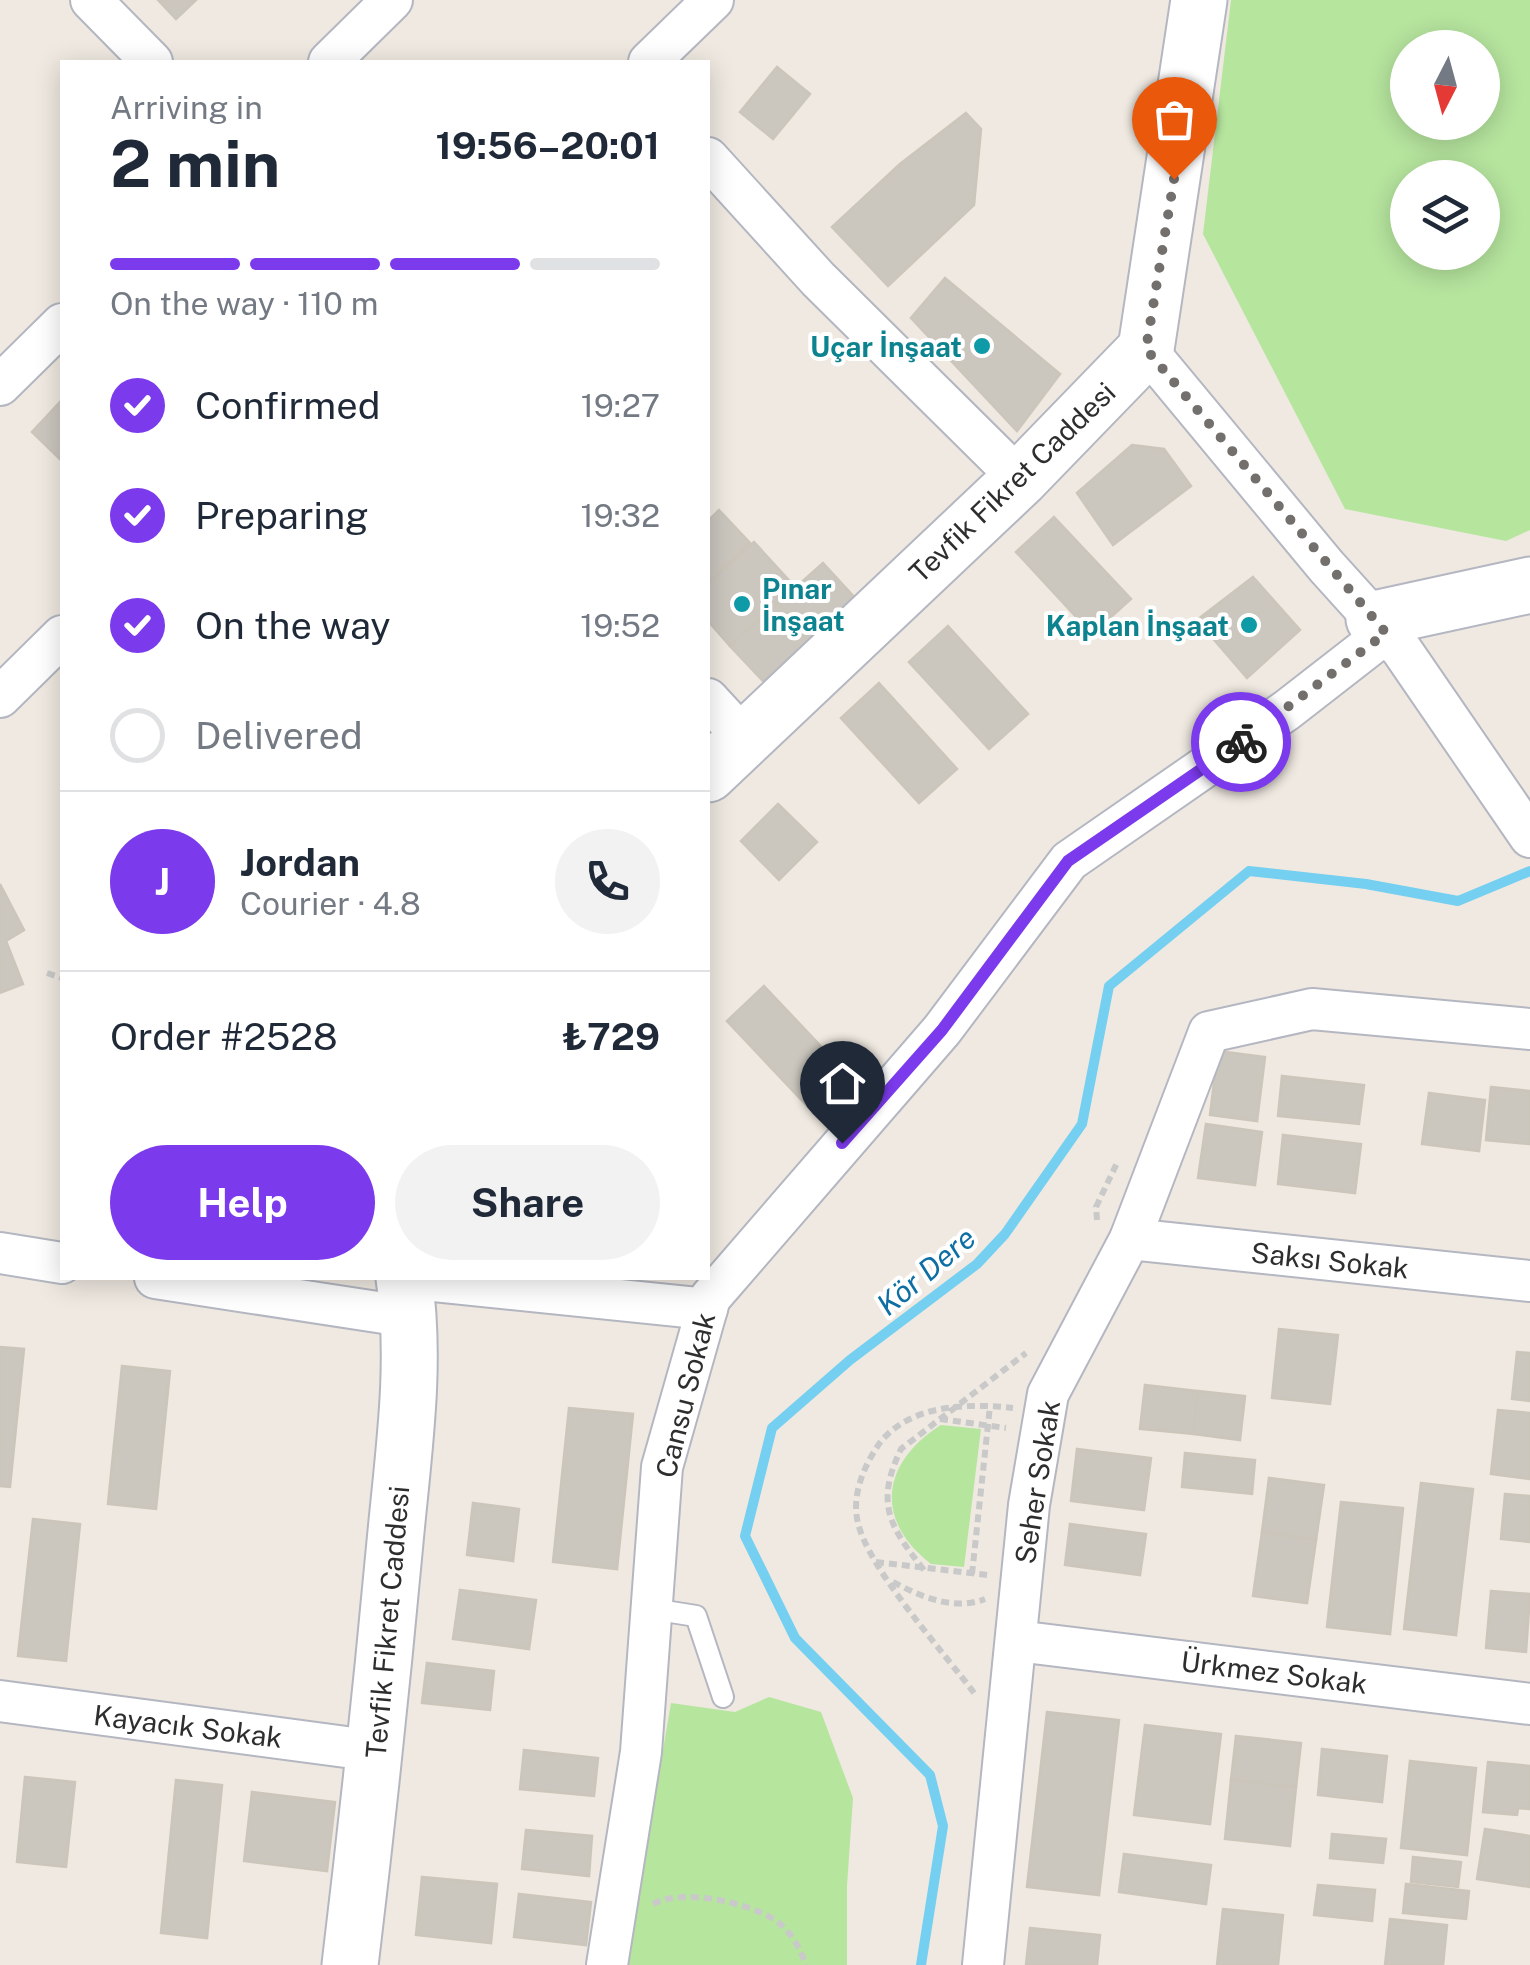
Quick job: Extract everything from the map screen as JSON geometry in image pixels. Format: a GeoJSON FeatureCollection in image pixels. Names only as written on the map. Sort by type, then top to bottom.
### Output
{"type":"FeatureCollection","features":[{"type":"Feature","properties":{"kind":"street"},"geometry":{"type":"LineString","coordinates":[[90,0],[150,60]]}},
{"type":"Feature","properties":{"kind":"street"},"geometry":{"type":"LineString","coordinates":[[331,60],[392,0]]}},
{"type":"Feature","properties":{"kind":"street"},"geometry":{"type":"LineString","coordinates":[[651,60],[713,0]]}},
{"type":"Feature","properties":{"kind":"street"},"geometry":{"type":"LineString","coordinates":[[1199,0],[1146,349],[1387,634],[1530,837]]}},
{"type":"Feature","properties":{"kind":"street"},"geometry":{"type":"LineString","coordinates":[[710,160],[818,280],[1020,479]]}},
{"type":"Feature","properties":{"kind":"street"},"geometry":{"type":"LineString","coordinates":[[0,385],[60,326]]}},
{"type":"Feature","properties":{"kind":"street","name":"Tevfik Fikret Caddesi"},"geometry":{"type":"LineString","coordinates":[[726,756],[1020,479],[1146,349]]}},
{"type":"Feature","properties":{"kind":"street"},"geometry":{"type":"LineString","coordinates":[[1387,634],[1496,615],[1530,585]]}},
{"type":"Feature","properties":{"kind":"street","name":"Cansu Sokak"},"geometry":{"type":"LineString","coordinates":[[607,1965],[642,1752],[662,1467],[710,1298],[942,1030],[1068,861],[1287,710],[1387,634]]}},
{"type":"Feature","properties":{"kind":"street"},"geometry":{"type":"LineString","coordinates":[[0,697],[60,638]]}},
{"type":"Feature","properties":{"kind":"street"},"geometry":{"type":"LineString","coordinates":[[710,705],[726,756]]}},
{"type":"Feature","properties":{"kind":"street","name":"Seher Sokak"},"geometry":{"type":"LineString","coordinates":[[983,1965],[1029,1505],[1048,1394],[1130,1238],[1209,1032],[1312,1008],[1530,1029]]}},
{"type":"Feature","properties":{"kind":"street","name":"Saksı Sokak"},"geometry":{"type":"LineString","coordinates":[[1130,1238],[1530,1281]]}},
{"type":"Feature","properties":{"kind":"street"},"geometry":{"type":"LineString","coordinates":[[0,1254],[60,1263]]}},
{"type":"Feature","properties":{"kind":"street"},"geometry":{"type":"LineString","coordinates":[[194,1280],[707,1309]]}},
{"type":"Feature","properties":{"kind":"street","name":"Tevfik Fikret Caddesi"},"geometry":{"type":"LineString","coordinates":[[350,1965],[376,1751],[408,1403],[406,1291]]}},
{"type":"Feature","properties":{"kind":"street","name":"Ürkmez Sokak"},"geometry":{"type":"LineString","coordinates":[[1018,1641],[1530,1704]]}},
{"type":"Feature","properties":{"kind":"street","name":"Kayacık Sokak"},"geometry":{"type":"LineString","coordinates":[[0,1702],[376,1751]]}},
{"type":"Feature","properties":{"kind":"lane"},"geometry":{"type":"LineString","coordinates":[[652,1610],[696,1616],[722,1698]]}},
{"type":"Feature","properties":{"kind":"path"},"geometry":{"type":"LineString","coordinates":[[47,972],[60,977]]}},
{"type":"Feature","properties":{"kind":"path"},"geometry":{"type":"LineString","coordinates":[[924,1570],[890,1523],[891,1469],[901,1449],[1020,1360],[1032,1346]]}},
{"type":"Feature","properties":{"kind":"path"},"geometry":{"type":"LineString","coordinates":[[976,1695],[875,1562],[856,1520],[858,1494],[865,1464],[888,1432],[920,1414],[958,1406],[1024,1409]]}},
{"type":"Feature","properties":{"kind":"path"},"geometry":{"type":"LineString","coordinates":[[972,1574],[990,1406]]}},
{"type":"Feature","properties":{"kind":"path"},"geometry":{"type":"LineString","coordinates":[[940,1420],[1022,1430]]}},
{"type":"Feature","properties":{"kind":"path"},"geometry":{"type":"LineString","coordinates":[[875,1562],[1004,1577]]}},
{"type":"Feature","properties":{"kind":"path"},"geometry":{"type":"LineString","coordinates":[[888,1578],[920,1596],[942,1602],[972,1604],[1002,1593]]}},
{"type":"Feature","properties":{"kind":"path"},"geometry":{"type":"LineString","coordinates":[[644,1909],[663,1898],[692,1898],[722,1900],[750,1909],[777,1921],[798,1944],[806,1965]]}},
{"type":"Feature","properties":{"kind":"green space"},"geometry":{"type":"Polygon","coordinates":[[[1231,0],[1530,0],[1530,530],[1506,541],[1345,509],[1203,234],[1231,0]]]}},
{"type":"Feature","properties":{"kind":"green space"},"geometry":{"type":"Polygon","coordinates":[[[941,1425],[981,1429],[964,1567],[931,1564],[912,1547],[893,1510],[892,1492],[906,1456],[941,1425]]]}},
{"type":"Feature","properties":{"kind":"green space"},"geometry":{"type":"Polygon","coordinates":[[[769,1697],[821,1712],[853,1798],[847,1965],[626,1965],[671,1703],[735,1712],[769,1697]]]}},
{"type":"Feature","properties":{"kind":"building"},"geometry":{"type":"Polygon","coordinates":[[[158,0],[196,0],[176,19],[158,0]]]}},
{"type":"Feature","properties":{"kind":"building"},"geometry":{"type":"Polygon","coordinates":[[[777,67],[810,94],[773,139],[740,112],[777,67]]]}},
{"type":"Feature","properties":{"kind":"building"},"geometry":{"type":"Polygon","coordinates":[[[966,113],[981,129],[974,205],[888,286],[832,227],[900,164],[966,113]]]}},
{"type":"Feature","properties":{"kind":"building","name":"Uçar İnşaat"},"geometry":{"type":"Polygon","coordinates":[[[945,278],[1060,374],[1017,431],[911,318],[945,278]]]}},
{"type":"Feature","properties":{"kind":"building"},"geometry":{"type":"Polygon","coordinates":[[[60,402],[60,459],[32,432],[60,402]]]}},
{"type":"Feature","properties":{"kind":"building"},"geometry":{"type":"Polygon","coordinates":[[[1132,445],[1164,449],[1191,486],[1113,545],[1077,493],[1132,445]]]}},
{"type":"Feature","properties":{"kind":"building"},"geometry":{"type":"Polygon","coordinates":[[[719,510],[750,543],[710,581],[710,519],[719,510]]]}},
{"type":"Feature","properties":{"kind":"building"},"geometry":{"type":"Polygon","coordinates":[[[1054,517],[1131,599],[1092,634],[1016,552],[1054,517]]]}},
{"type":"Feature","properties":{"kind":"building","name":"Pınar İnşaat"},"geometry":{"type":"Polygon","coordinates":[[[754,542],[795,587],[730,646],[710,623],[710,582],[754,542]]]}},
{"type":"Feature","properties":{"kind":"building"},"geometry":{"type":"Polygon","coordinates":[[[823,563],[855,598],[763,681],[730,646],[823,563]]]}},
{"type":"Feature","properties":{"kind":"building","name":"Kaplan İnşaat"},"geometry":{"type":"Polygon","coordinates":[[[1253,577],[1300,630],[1247,678],[1197,620],[1253,577]]]}},
{"type":"Feature","properties":{"kind":"building"},"geometry":{"type":"Polygon","coordinates":[[[948,626],[1028,714],[989,749],[909,662],[948,626]]]}},
{"type":"Feature","properties":{"kind":"building"},"geometry":{"type":"Polygon","coordinates":[[[879,683],[957,769],[919,803],[841,718],[879,683]]]}},
{"type":"Feature","properties":{"kind":"building"},"geometry":{"type":"Polygon","coordinates":[[[778,804],[817,842],[779,880],[741,841],[778,804]]]}},
{"type":"Feature","properties":{"kind":"building"},"geometry":{"type":"Polygon","coordinates":[[[0,884],[24,930],[6,941],[23,984],[0,993],[0,884]]]}},
{"type":"Feature","properties":{"kind":"building"},"geometry":{"type":"Polygon","coordinates":[[[764,986],[847,1074],[810,1109],[727,1021],[764,986]]]}},
{"type":"Feature","properties":{"kind":"building"},"geometry":{"type":"Polygon","coordinates":[[[1218,1051],[1265,1057],[1257,1121],[1210,1115],[1218,1051]]]}},
{"type":"Feature","properties":{"kind":"building"},"geometry":{"type":"Polygon","coordinates":[[[1282,1076],[1364,1085],[1359,1124],[1278,1116],[1282,1076]]]}},
{"type":"Feature","properties":{"kind":"building"},"geometry":{"type":"Polygon","coordinates":[[[1491,1087],[1530,1091],[1530,1144],[1486,1140],[1491,1087]]]}},
{"type":"Feature","properties":{"kind":"building"},"geometry":{"type":"Polygon","coordinates":[[[1429,1093],[1485,1100],[1479,1151],[1422,1144],[1429,1093]]]}},
{"type":"Feature","properties":{"kind":"building"},"geometry":{"type":"Polygon","coordinates":[[[1206,1124],[1262,1132],[1255,1185],[1198,1178],[1206,1124]]]}},
{"type":"Feature","properties":{"kind":"building"},"geometry":{"type":"Polygon","coordinates":[[[1283,1135],[1361,1144],[1355,1193],[1278,1184],[1283,1135]]]}},
{"type":"Feature","properties":{"kind":"building"},"geometry":{"type":"Polygon","coordinates":[[[1279,1329],[1338,1335],[1330,1404],[1272,1398],[1279,1329]]]}},
{"type":"Feature","properties":{"kind":"building"},"geometry":{"type":"Polygon","coordinates":[[[0,1347],[24,1349],[10,1487],[0,1486],[0,1347]]]}},
{"type":"Feature","properties":{"kind":"building"},"geometry":{"type":"Polygon","coordinates":[[[1517,1352],[1530,1353],[1530,1401],[1512,1399],[1517,1352]]]}},
{"type":"Feature","properties":{"kind":"building"},"geometry":{"type":"Polygon","coordinates":[[[122,1366],[170,1371],[156,1509],[108,1504],[122,1366]]]}},
{"type":"Feature","properties":{"kind":"building"},"geometry":{"type":"Polygon","coordinates":[[[1145,1385],[1198,1391],[1193,1434],[1140,1429],[1145,1385]]]}},
{"type":"Feature","properties":{"kind":"building"},"geometry":{"type":"Polygon","coordinates":[[[1198,1391],[1245,1396],[1240,1440],[1193,1434],[1198,1391]]]}},
{"type":"Feature","properties":{"kind":"building"},"geometry":{"type":"Polygon","coordinates":[[[569,1408],[633,1414],[617,1569],[553,1562],[569,1408]]]}},
{"type":"Feature","properties":{"kind":"building"},"geometry":{"type":"Polygon","coordinates":[[[1498,1410],[1530,1413],[1530,1479],[1491,1474],[1498,1410]]]}},
{"type":"Feature","properties":{"kind":"building"},"geometry":{"type":"Polygon","coordinates":[[[1077,1449],[1151,1458],[1144,1510],[1071,1501],[1077,1449]]]}},
{"type":"Feature","properties":{"kind":"building"},"geometry":{"type":"Polygon","coordinates":[[[1185,1453],[1255,1460],[1252,1494],[1182,1487],[1185,1453]]]}},
{"type":"Feature","properties":{"kind":"building"},"geometry":{"type":"Polygon","coordinates":[[[1269,1478],[1324,1485],[1316,1540],[1262,1532],[1269,1478]]]}},
{"type":"Feature","properties":{"kind":"building"},"geometry":{"type":"Polygon","coordinates":[[[1421,1483],[1473,1489],[1456,1635],[1404,1629],[1421,1483]]]}},
{"type":"Feature","properties":{"kind":"building"},"geometry":{"type":"Polygon","coordinates":[[[1505,1494],[1530,1496],[1530,1542],[1501,1539],[1505,1494]]]}},
{"type":"Feature","properties":{"kind":"building"},"geometry":{"type":"Polygon","coordinates":[[[1341,1502],[1403,1508],[1390,1634],[1327,1627],[1341,1502]]]}},
{"type":"Feature","properties":{"kind":"building"},"geometry":{"type":"Polygon","coordinates":[[[473,1503],[519,1509],[513,1561],[467,1555],[473,1503]]]}},
{"type":"Feature","properties":{"kind":"building"},"geometry":{"type":"Polygon","coordinates":[[[33,1519],[80,1524],[66,1661],[18,1656],[33,1519]]]}},
{"type":"Feature","properties":{"kind":"building"},"geometry":{"type":"Polygon","coordinates":[[[1070,1524],[1146,1534],[1140,1575],[1065,1565],[1070,1524]]]}},
{"type":"Feature","properties":{"kind":"building"},"geometry":{"type":"Polygon","coordinates":[[[1262,1532],[1316,1540],[1307,1603],[1253,1596],[1262,1532]]]}},
{"type":"Feature","properties":{"kind":"building"},"geometry":{"type":"Polygon","coordinates":[[[460,1590],[536,1600],[529,1649],[453,1639],[460,1590]]]}},
{"type":"Feature","properties":{"kind":"building"},"geometry":{"type":"Polygon","coordinates":[[[1491,1591],[1530,1594],[1526,1652],[1486,1648],[1491,1591]]]}},
{"type":"Feature","properties":{"kind":"building"},"geometry":{"type":"Polygon","coordinates":[[[427,1663],[494,1671],[490,1710],[422,1703],[427,1663]]]}},
{"type":"Feature","properties":{"kind":"building"},"geometry":{"type":"Polygon","coordinates":[[[1047,1712],[1119,1720],[1099,1895],[1027,1887],[1047,1712]]]}},
{"type":"Feature","properties":{"kind":"building"},"geometry":{"type":"Polygon","coordinates":[[[1145,1725],[1221,1734],[1210,1824],[1134,1815],[1145,1725]]]}},
{"type":"Feature","properties":{"kind":"building"},"geometry":{"type":"Polygon","coordinates":[[[1236,1736],[1301,1743],[1296,1787],[1231,1780],[1236,1736]]]}},
{"type":"Feature","properties":{"kind":"building"},"geometry":{"type":"Polygon","coordinates":[[[1322,1749],[1387,1756],[1382,1802],[1318,1795],[1322,1749]]]}},
{"type":"Feature","properties":{"kind":"building"},"geometry":{"type":"Polygon","coordinates":[[[524,1750],[598,1758],[594,1796],[520,1789],[524,1750]]]}},
{"type":"Feature","properties":{"kind":"building"},"geometry":{"type":"Polygon","coordinates":[[[1410,1761],[1476,1768],[1467,1855],[1401,1848],[1410,1761]]]}},
{"type":"Feature","properties":{"kind":"building"},"geometry":{"type":"Polygon","coordinates":[[[1488,1762],[1530,1766],[1530,1809],[1518,1808],[1517,1815],[1483,1812],[1488,1762]]]}},
{"type":"Feature","properties":{"kind":"building"},"geometry":{"type":"Polygon","coordinates":[[[25,1777],[75,1782],[66,1867],[17,1862],[25,1777]]]}},
{"type":"Feature","properties":{"kind":"building"},"geometry":{"type":"Polygon","coordinates":[[[176,1780],[222,1785],[207,1938],[161,1933],[176,1780]]]}},
{"type":"Feature","properties":{"kind":"building"},"geometry":{"type":"Polygon","coordinates":[[[1231,1780],[1296,1787],[1290,1846],[1225,1839],[1231,1780]]]}},
{"type":"Feature","properties":{"kind":"building"},"geometry":{"type":"Polygon","coordinates":[[[252,1792],[335,1802],[327,1871],[244,1861],[252,1792]]]}},
{"type":"Feature","properties":{"kind":"building"},"geometry":{"type":"Polygon","coordinates":[[[1485,1829],[1530,1836],[1530,1887],[1477,1879],[1485,1829]]]}},
{"type":"Feature","properties":{"kind":"building"},"geometry":{"type":"Polygon","coordinates":[[[526,1830],[592,1836],[589,1876],[522,1869],[526,1830]]]}},
{"type":"Feature","properties":{"kind":"building"},"geometry":{"type":"Polygon","coordinates":[[[1332,1834],[1386,1839],[1383,1863],[1330,1858],[1332,1834]]]}},
{"type":"Feature","properties":{"kind":"building"},"geometry":{"type":"Polygon","coordinates":[[[1124,1854],[1211,1865],[1206,1904],[1119,1892],[1124,1854]]]}},
{"type":"Feature","properties":{"kind":"building"},"geometry":{"type":"Polygon","coordinates":[[[1413,1857],[1461,1862],[1458,1887],[1411,1882],[1413,1857]]]}},
{"type":"Feature","properties":{"kind":"building"},"geometry":{"type":"Polygon","coordinates":[[[422,1877],[497,1884],[491,1943],[416,1935],[422,1877]]]}},
{"type":"Feature","properties":{"kind":"building"},"geometry":{"type":"Polygon","coordinates":[[[1406,1884],[1469,1891],[1466,1919],[1403,1913],[1406,1884]]]}},
{"type":"Feature","properties":{"kind":"building"},"geometry":{"type":"Polygon","coordinates":[[[1318,1885],[1375,1890],[1372,1921],[1314,1915],[1318,1885]]]}},
{"type":"Feature","properties":{"kind":"building"},"geometry":{"type":"Polygon","coordinates":[[[519,1894],[591,1902],[586,1945],[514,1937],[519,1894]]]}},
{"type":"Feature","properties":{"kind":"building"},"geometry":{"type":"Polygon","coordinates":[[[1223,1909],[1283,1915],[1278,1965],[1217,1965],[1223,1909]]]}},
{"type":"Feature","properties":{"kind":"building"},"geometry":{"type":"Polygon","coordinates":[[[1390,1919],[1447,1925],[1443,1965],[1385,1965],[1390,1919]]]}},
{"type":"Feature","properties":{"kind":"building"},"geometry":{"type":"Polygon","coordinates":[[[1030,1928],[1100,1935],[1097,1965],[1026,1965],[1030,1928]]]}},
{"type":"Feature","properties":{"kind":"waterway","name":"Kör Dere"},"geometry":{"type":"LineString","coordinates":[[921,1965],[943,1826],[930,1775],[795,1638],[745,1536],[772,1428],[850,1360],[977,1264],[1005,1234],[1082,1124],[1109,986],[1249,871],[1366,884],[1458,901],[1530,871]]}},
{"type":"Feature","properties":{"kind":"way so far"},"geometry":{"type":"LineString","coordinates":[[1174,179],[1146,349],[1386,633],[1241,742]]}},
{"type":"Feature","properties":{"kind":"place","name":"Uçar İnşaat"},"geometry":{"type":"Point","coordinates":[982,346]}},
{"type":"Feature","properties":{"kind":"place","name":"Pınar İnşaat"},"geometry":{"type":"Point","coordinates":[742,604]}},
{"type":"Feature","properties":{"kind":"place","name":"Kaplan İnşaat"},"geometry":{"type":"Point","coordinates":[1249,625]}},
{"type":"Feature","properties":{"kind":"route"},"geometry":{"type":"LineString","coordinates":[[842,1143],[942,1030],[1068,861],[1241,742]]}}]}
